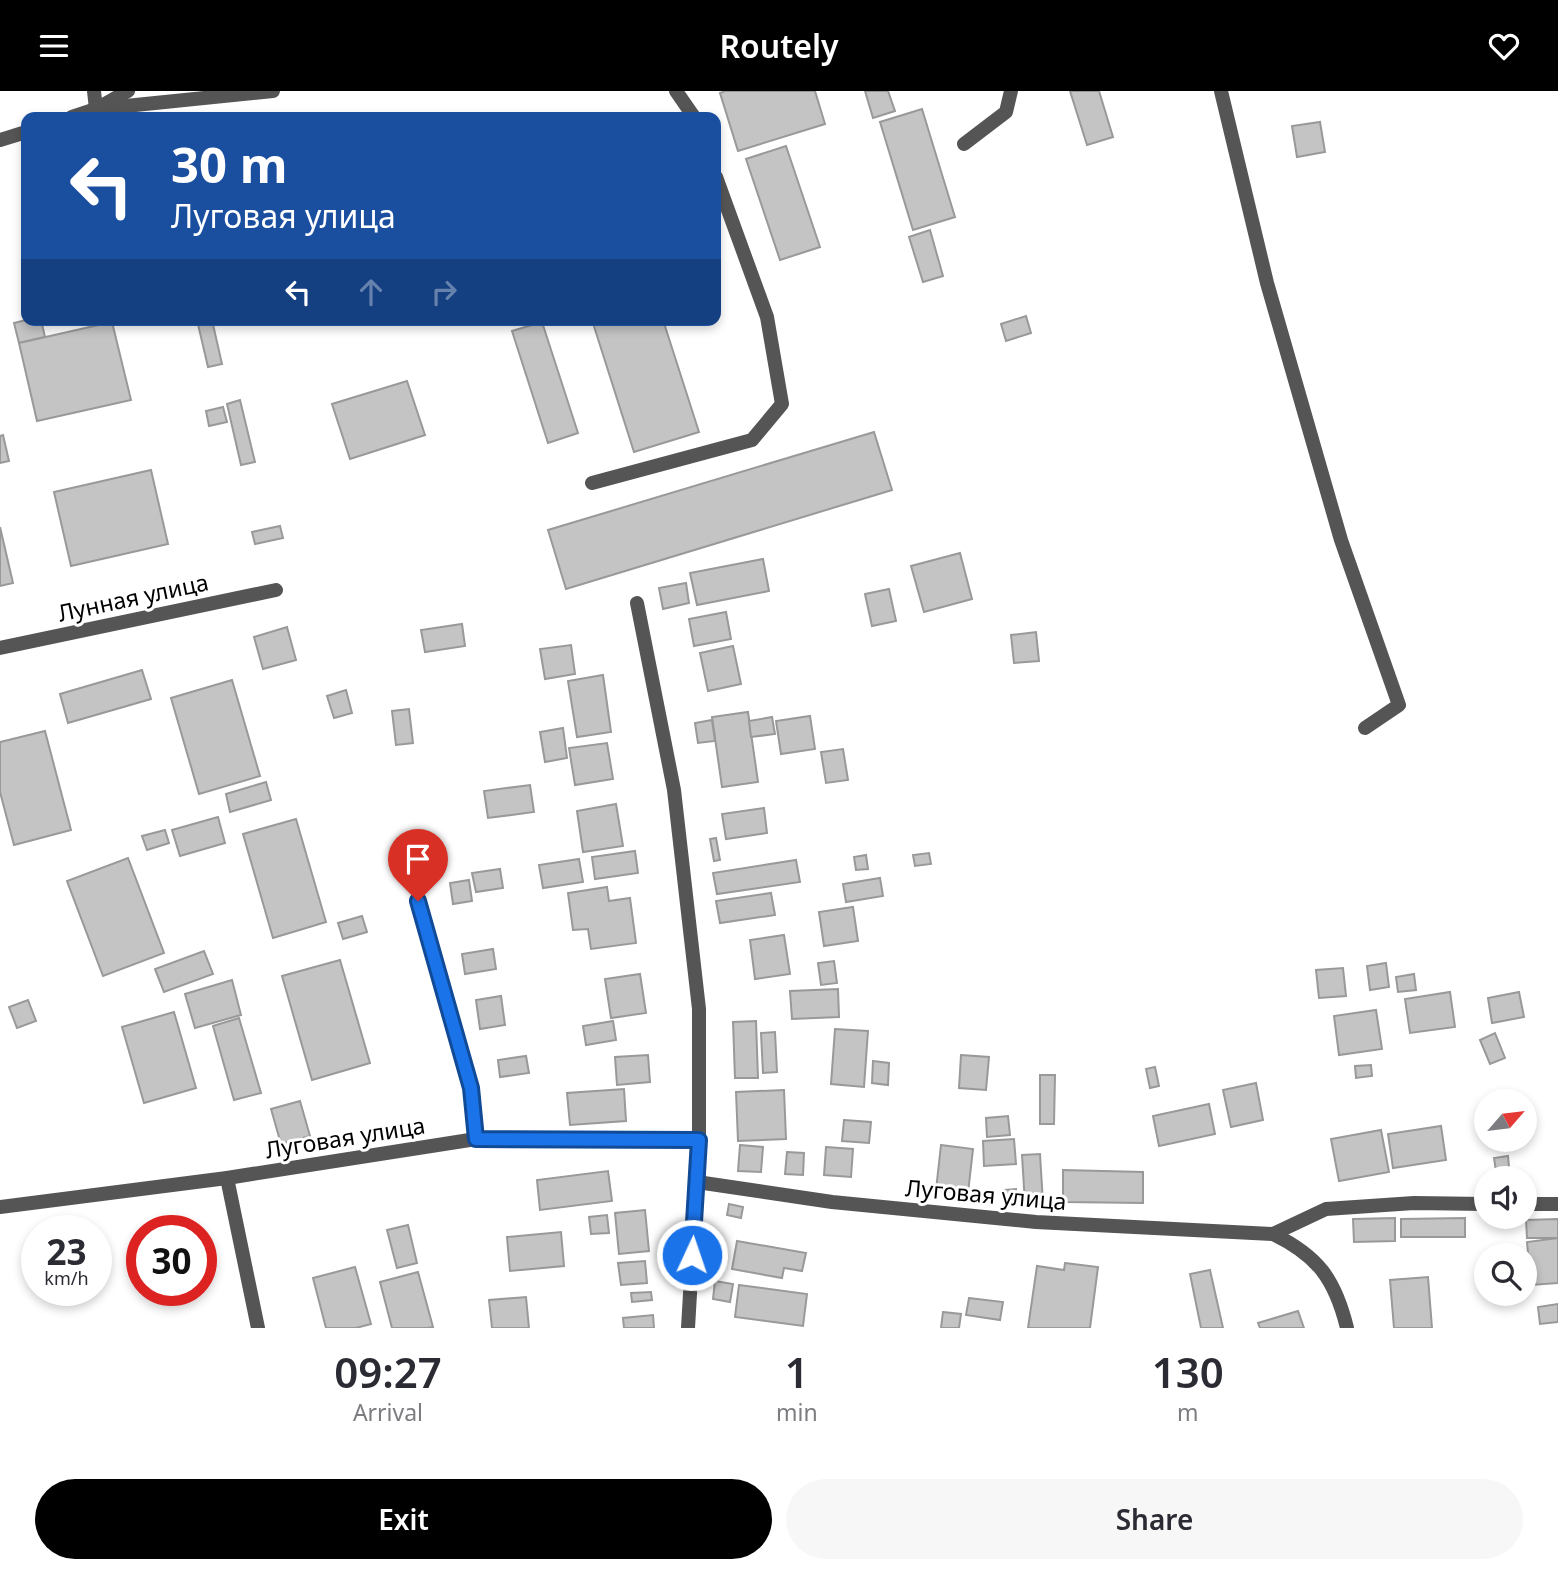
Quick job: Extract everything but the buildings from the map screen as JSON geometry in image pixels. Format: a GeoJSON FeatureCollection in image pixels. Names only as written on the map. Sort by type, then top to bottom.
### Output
{"type":"FeatureCollection","features":[{"type":"Feature","properties":{"kind":"street"},"geometry":{"type":"LineString","coordinates":[[94,91],[96,110]]}},
{"type":"Feature","properties":{"kind":"street"},"geometry":{"type":"LineString","coordinates":[[96,110],[128,91]]}},
{"type":"Feature","properties":{"kind":"street"},"geometry":{"type":"LineString","coordinates":[[89,112],[273,91]]}},
{"type":"Feature","properties":{"kind":"street"},"geometry":{"type":"LineString","coordinates":[[676,91],[691,112]]}},
{"type":"Feature","properties":{"kind":"street"},"geometry":{"type":"LineString","coordinates":[[964,144],[1006,112],[1011,91]]}},
{"type":"Feature","properties":{"kind":"street"},"geometry":{"type":"LineString","coordinates":[[1221,91],[1267,283],[1341,540],[1399,705],[1365,728]]}},
{"type":"Feature","properties":{"kind":"street"},"geometry":{"type":"LineString","coordinates":[[0,140],[21,134]]}},
{"type":"Feature","properties":{"kind":"street"},"geometry":{"type":"LineString","coordinates":[[592,483],[752,440],[782,404],[767,317],[721,191]]}},
{"type":"Feature","properties":{"kind":"street","name":"Лунная улица"},"geometry":{"type":"LineString","coordinates":[[0,648],[276,590]]}},
{"type":"Feature","properties":{"kind":"street"},"geometry":{"type":"LineString","coordinates":[[637,603],[674,790],[699,1009],[699,1140],[688,1328]]}},
{"type":"Feature","properties":{"kind":"street"},"geometry":{"type":"LineString","coordinates":[[418,901],[471,1088],[476,1139]]}},
{"type":"Feature","properties":{"kind":"street","name":"Луговая улица"},"geometry":{"type":"LineString","coordinates":[[0,1207],[228,1178],[476,1139],[699,1140]]}},
{"type":"Feature","properties":{"kind":"street"},"geometry":{"type":"LineString","coordinates":[[228,1178],[258,1328]]}},
{"type":"Feature","properties":{"kind":"street","name":"Луговая улица"},"geometry":{"type":"LineString","coordinates":[[697,1182],[832,1202],[1036,1222],[1273,1234]]}},
{"type":"Feature","properties":{"kind":"street"},"geometry":{"type":"LineString","coordinates":[[1273,1234],[1326,1209],[1414,1203],[1474,1204]]}},
{"type":"Feature","properties":{"kind":"street"},"geometry":{"type":"LineString","coordinates":[[1537,1205],[1558,1204]]}},
{"type":"Feature","properties":{"kind":"street"},"geometry":{"type":"LineString","coordinates":[[1273,1234],[1294,1244],[1312,1258],[1330,1281],[1347,1328]]}},
{"type":"Feature","properties":{"kind":"route"},"geometry":{"type":"LineString","coordinates":[[418,901],[471,1088],[476,1139],[699,1140],[692,1255]]}}]}
